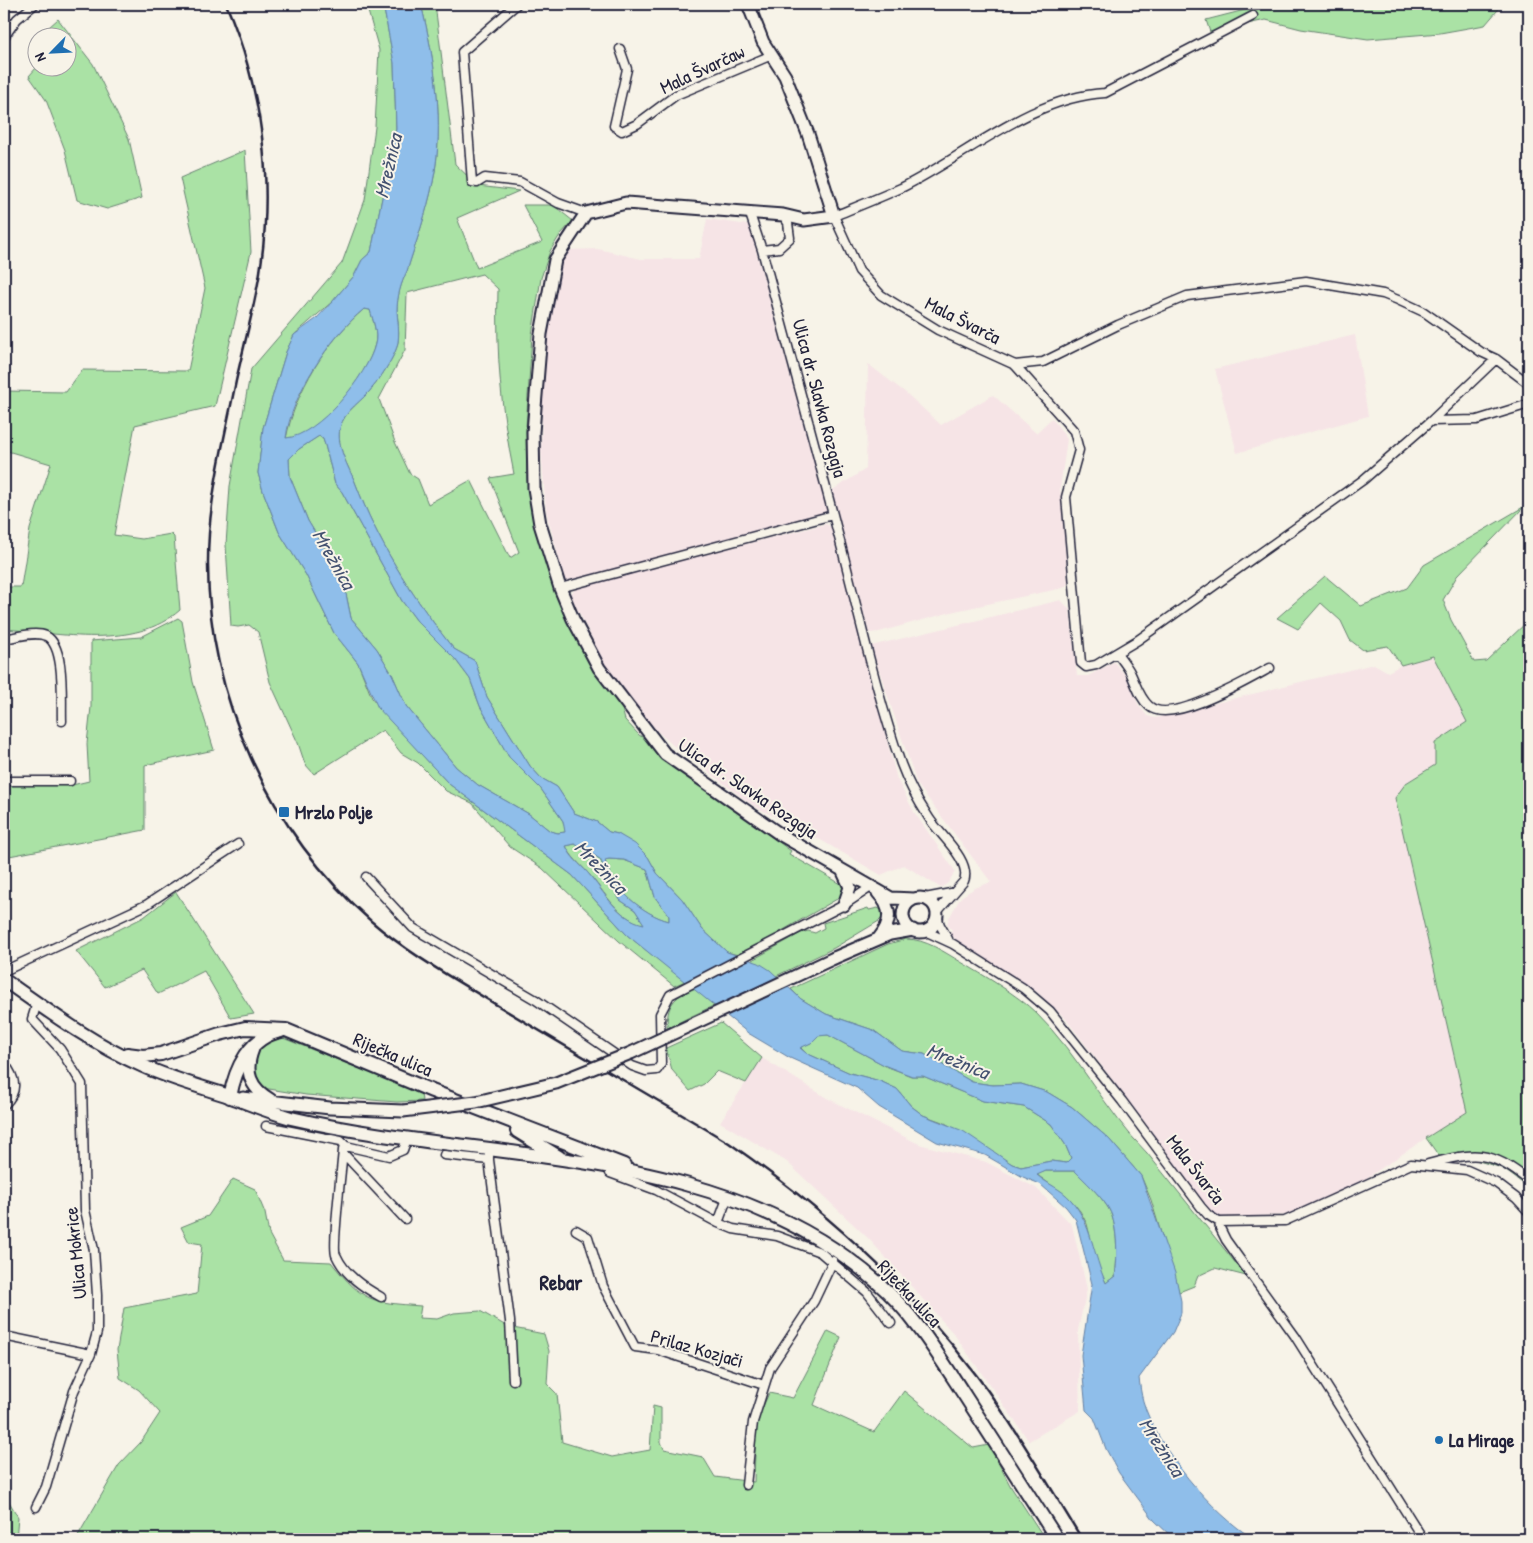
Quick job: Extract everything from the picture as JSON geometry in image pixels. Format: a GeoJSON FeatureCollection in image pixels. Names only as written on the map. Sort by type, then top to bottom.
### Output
{"type":"FeatureCollection","features":[{"type":"Feature","properties":{"kind":"main road","name":"Riječka ulica"},"geometry":{"type":"LineString","coordinates":[[4,980],[110,1049],[142,1066],[251,1106],[290,1117],[489,1155],[561,1159],[654,1177],[728,1196],[784,1218],[811,1233],[850,1259],[880,1283],[904,1308],[929,1341],[1057,1539]]}},
{"type":"Feature","properties":{"kind":"main road","name":"Riječka ulica"},"geometry":{"type":"LineString","coordinates":[[110,1049],[128,1055],[143,1056],[160,1054],[220,1034],[245,1028],[286,1030],[484,1112],[654,1177]]}},
{"type":"Feature","properties":{"kind":"main road"},"geometry":{"type":"LineString","coordinates":[[230,1097],[240,1064],[254,1046],[269,1034],[286,1030]]}},
{"type":"Feature","properties":{"kind":"main road"},"geometry":{"type":"LineString","coordinates":[[484,1112],[561,1159]]}},
{"type":"Feature","properties":{"kind":"street"},"geometry":{"type":"LineString","coordinates":[[4,37],[18,19],[35,4]]}},
{"type":"Feature","properties":{"kind":"street"},"geometry":{"type":"LineString","coordinates":[[517,4],[462,52],[472,182],[477,183],[485,178],[520,182],[558,203],[586,213],[626,203],[750,214],[783,215],[804,220],[834,216],[901,188],[1041,108],[1088,94],[1105,92],[1253,16]]}},
{"type":"Feature","properties":{"kind":"street","name":"Mala Švarča"},"geometry":{"type":"LineString","coordinates":[[748,4],[763,42],[785,76],[808,134],[834,216],[859,271],[881,295],[938,330],[1016,365],[1074,431],[1079,450],[1066,497],[1081,663],[1086,667],[1096,665],[1117,653]]}},
{"type":"Feature","properties":{"kind":"street","name":"Mala Švarčaw"},"geometry":{"type":"LineString","coordinates":[[620,48],[628,69],[614,126],[622,131],[637,124],[676,95],[772,55]]}},
{"type":"Feature","properties":{"kind":"street","name":"Ulica dr. Slavka Rozgaja"},"geometry":{"type":"LineString","coordinates":[[586,213],[555,260],[541,334],[533,432],[534,488],[540,524],[560,588],[600,668],[665,754],[780,835],[890,898],[904,917]]}},
{"type":"Feature","properties":{"kind":"street","name":"Ulica dr. Slavka Rozgaja"},"geometry":{"type":"LineString","coordinates":[[750,214],[762,250],[865,640],[901,763],[910,786],[930,820],[958,854],[964,866],[966,876],[937,914]]}},
{"type":"Feature","properties":{"kind":"street"},"geometry":{"type":"LineString","coordinates":[[762,250],[779,248],[790,238],[788,223],[783,215]]}},
{"type":"Feature","properties":{"kind":"street"},"geometry":{"type":"LineString","coordinates":[[1016,365],[1043,362],[1118,325],[1187,296],[1306,281],[1383,294],[1424,312],[1481,352],[1496,359],[1529,384]]}},
{"type":"Feature","properties":{"kind":"street"},"geometry":{"type":"LineString","coordinates":[[1270,668],[1225,692],[1185,707],[1164,712],[1156,711],[1142,700],[1130,672],[1117,653],[1363,480],[1431,421],[1496,359]]}},
{"type":"Feature","properties":{"kind":"street"},"geometry":{"type":"LineString","coordinates":[[1431,421],[1477,420],[1529,404]]}},
{"type":"Feature","properties":{"kind":"street"},"geometry":{"type":"LineString","coordinates":[[560,588],[833,515]]}},
{"type":"Feature","properties":{"kind":"street"},"geometry":{"type":"LineString","coordinates":[[4,639],[37,634],[46,637],[55,644],[60,658],[62,721]]}},
{"type":"Feature","properties":{"kind":"street"},"geometry":{"type":"LineString","coordinates":[[4,781],[70,781]]}},
{"type":"Feature","properties":{"kind":"street"},"geometry":{"type":"LineString","coordinates":[[4,971],[146,905],[238,844]]}},
{"type":"Feature","properties":{"kind":"street"},"geometry":{"type":"LineString","coordinates":[[843,872],[850,887],[844,905]]}},
{"type":"Feature","properties":{"kind":"street"},"geometry":{"type":"LineString","coordinates":[[366,877],[413,928],[536,1000],[632,1066],[646,1071],[657,1070],[661,1064],[660,1014],[670,995],[681,988],[775,942],[873,888],[886,903],[890,916],[888,924],[877,939]]}},
{"type":"Feature","properties":{"kind":"street"},"geometry":{"type":"LineString","coordinates":[[890,934],[904,917],[906,906],[919,899],[953,893]]}},
{"type":"Feature","properties":{"kind":"street","name":"Ulica dr. Slavka Rozgaja"},"geometry":{"type":"LineString","coordinates":[[890,898],[919,899]]}},
{"type":"Feature","properties":{"kind":"street"},"geometry":{"type":"LineString","coordinates":[[919,899],[933,903],[944,934],[953,944]]}},
{"type":"Feature","properties":{"kind":"street"},"geometry":{"type":"LineString","coordinates":[[230,1097],[349,1109],[403,1111],[476,1102],[556,1082],[631,1053],[877,939],[890,934],[913,930],[925,931],[935,924],[937,914]]}},
{"type":"Feature","properties":{"kind":"street"},"geometry":{"type":"LineString","coordinates":[[904,917],[908,927],[913,930]]}},
{"type":"Feature","properties":{"kind":"street","name":"Mala Švarča"},"geometry":{"type":"LineString","coordinates":[[925,931],[953,944],[1023,988],[1050,1011],[1122,1101],[1201,1208],[1220,1222],[1285,1221],[1411,1164],[1467,1170],[1496,1183],[1516,1198],[1529,1212]]}},
{"type":"Feature","properties":{"kind":"street","name":"Ulica Mokrice"},"geometry":{"type":"LineString","coordinates":[[36,1507],[46,1487],[74,1391],[91,1354],[97,1332],[94,1250],[85,1210],[82,1084],[60,1049],[32,1019],[37,1003]]}},
{"type":"Feature","properties":{"kind":"street"},"geometry":{"type":"LineString","coordinates":[[254,1046],[248,1063],[249,1078],[256,1090],[275,1102]]}},
{"type":"Feature","properties":{"kind":"street"},"geometry":{"type":"LineString","coordinates":[[4,1063],[12,1072],[15,1084],[14,1092],[4,1105]]}},
{"type":"Feature","properties":{"kind":"street"},"geometry":{"type":"LineString","coordinates":[[266,1126],[341,1141],[344,1149],[405,1219]]}},
{"type":"Feature","properties":{"kind":"street"},"geometry":{"type":"LineString","coordinates":[[344,1149],[389,1156],[403,1150],[407,1139]]}},
{"type":"Feature","properties":{"kind":"street"},"geometry":{"type":"LineString","coordinates":[[344,1149],[334,1251],[346,1271],[356,1281],[381,1298]]}},
{"type":"Feature","properties":{"kind":"street"},"geometry":{"type":"LineString","coordinates":[[1423,1165],[1469,1154],[1489,1156],[1511,1166],[1529,1180]]}},
{"type":"Feature","properties":{"kind":"street"},"geometry":{"type":"LineString","coordinates":[[444,1155],[489,1155],[510,1321],[514,1380]]}},
{"type":"Feature","properties":{"kind":"street","name":"Riječka ulica"},"geometry":{"type":"LineString","coordinates":[[587,1164],[656,1190],[733,1229],[777,1236],[820,1252],[833,1261],[867,1292],[891,1323]]}},
{"type":"Feature","properties":{"kind":"street"},"geometry":{"type":"LineString","coordinates":[[718,1223],[728,1196]]}},
{"type":"Feature","properties":{"kind":"street"},"geometry":{"type":"LineString","coordinates":[[1220,1222],[1220,1228],[1226,1240],[1295,1336],[1424,1539]]}},
{"type":"Feature","properties":{"kind":"street","name":"Prilaz Kozjači"},"geometry":{"type":"LineString","coordinates":[[576,1230],[588,1236],[603,1286],[635,1347],[658,1350],[764,1385]]}},
{"type":"Feature","properties":{"kind":"street","name":"Prilaz Kozjači"},"geometry":{"type":"LineString","coordinates":[[746,1485],[753,1422],[770,1368],[814,1301],[833,1261]]}},
{"type":"Feature","properties":{"kind":"street"},"geometry":{"type":"LineString","coordinates":[[4,1336],[91,1354]]}},
{"type":"Feature","properties":{"kind":"shaded area"},"geometry":{"type":"Polygon","coordinates":[[[707,219],[748,225],[751,232],[827,511],[653,560],[565,581],[546,511],[541,449],[543,379],[553,289],[566,250],[598,249],[641,259],[699,259],[707,219]]]}},
{"type":"Feature","properties":{"kind":"shaded area"},"geometry":{"type":"Polygon","coordinates":[[[1355,335],[1368,416],[1237,453],[1215,369],[1355,335]]]}},
{"type":"Feature","properties":{"kind":"shaded area"},"geometry":{"type":"Polygon","coordinates":[[[868,364],[906,393],[941,425],[993,395],[1036,433],[1052,418],[1067,439],[1060,488],[1068,584],[1063,588],[955,611],[879,632],[869,633],[831,491],[866,469],[868,364]]]}},
{"type":"Feature","properties":{"kind":"shaded area"},"geometry":{"type":"Polygon","coordinates":[[[826,524],[831,527],[897,779],[914,812],[955,871],[949,882],[941,888],[904,865],[881,875],[805,831],[755,807],[676,748],[656,730],[621,689],[604,663],[570,594],[579,586],[826,524]]]}},
{"type":"Feature","properties":{"kind":"shaded area"},"geometry":{"type":"Polygon","coordinates":[[[1061,600],[1070,610],[1077,676],[1088,676],[1114,662],[1127,677],[1138,704],[1147,716],[1155,718],[1374,664],[1388,672],[1401,665],[1433,656],[1467,722],[1435,743],[1435,765],[1406,783],[1444,1005],[1468,1112],[1361,1182],[1285,1215],[1222,1217],[1208,1212],[1143,1120],[1065,1018],[1037,992],[949,935],[952,930],[947,924],[961,897],[975,888],[991,882],[917,784],[871,646],[1061,600]]]}},
{"type":"Feature","properties":{"kind":"shaded area"},"geometry":{"type":"Polygon","coordinates":[[[762,1058],[827,1098],[919,1144],[986,1162],[1036,1188],[1072,1225],[1087,1289],[1078,1330],[1080,1411],[1029,1441],[954,1334],[869,1239],[787,1162],[720,1122],[762,1058]]]}},
{"type":"Feature","properties":{"kind":"green space"},"geometry":{"type":"Polygon","coordinates":[[[366,4],[383,4],[394,63],[396,129],[371,252],[362,260],[354,276],[333,301],[294,335],[286,352],[263,428],[258,473],[263,491],[279,532],[306,575],[334,633],[358,663],[372,698],[389,719],[449,784],[572,875],[627,935],[685,981],[674,986],[619,941],[542,868],[510,847],[472,803],[446,791],[418,763],[401,753],[383,730],[314,774],[305,764],[298,743],[270,682],[258,632],[249,625],[231,626],[226,545],[230,486],[251,369],[342,263],[365,200],[375,127],[379,50],[366,4]]]}},
{"type":"Feature","properties":{"kind":"green space"},"geometry":{"type":"Polygon","coordinates":[[[421,4],[435,4],[455,164],[478,186],[519,191],[457,218],[477,268],[542,242],[523,205],[553,205],[573,221],[560,235],[550,251],[541,278],[532,335],[526,428],[527,480],[542,549],[564,613],[592,667],[622,709],[625,720],[639,735],[655,745],[681,770],[791,851],[789,854],[841,884],[844,891],[844,895],[780,932],[776,937],[738,955],[727,952],[702,929],[682,899],[657,873],[648,857],[618,834],[609,832],[597,822],[574,813],[557,787],[541,778],[530,766],[487,697],[475,661],[454,649],[448,642],[420,604],[396,566],[374,526],[343,456],[339,435],[342,422],[345,416],[376,384],[397,347],[399,337],[397,311],[401,285],[428,204],[437,160],[437,93],[421,4]],[[482,274],[407,293],[405,350],[379,399],[395,442],[410,474],[418,479],[428,504],[471,480],[510,558],[519,552],[490,478],[514,474],[500,382],[498,289],[482,274]]]}},
{"type":"Feature","properties":{"kind":"green space"},"geometry":{"type":"Polygon","coordinates":[[[1268,4],[1503,4],[1485,25],[1440,33],[1368,39],[1301,29],[1266,20],[1210,32],[1206,20],[1268,4]]]}},
{"type":"Feature","properties":{"kind":"green space"},"geometry":{"type":"Polygon","coordinates":[[[58,19],[65,28],[48,28],[58,19]]]}},
{"type":"Feature","properties":{"kind":"green space"},"geometry":{"type":"Polygon","coordinates":[[[78,45],[93,64],[129,139],[142,198],[107,209],[77,200],[65,150],[46,100],[30,78],[78,78],[78,45]]]}},
{"type":"Feature","properties":{"kind":"green space"},"geometry":{"type":"Polygon","coordinates":[[[245,150],[251,252],[215,406],[135,425],[114,535],[142,539],[171,534],[174,537],[180,610],[161,623],[141,631],[119,635],[72,636],[4,629],[4,602],[7,587],[21,587],[30,529],[51,464],[4,450],[4,391],[66,392],[82,370],[188,371],[205,288],[180,178],[245,150]]]}},
{"type":"Feature","properties":{"kind":"green space"},"geometry":{"type":"Polygon","coordinates":[[[364,309],[370,310],[376,336],[375,344],[363,372],[340,402],[326,416],[299,435],[286,439],[297,403],[314,368],[337,336],[364,309]]]}},
{"type":"Feature","properties":{"kind":"green space"},"geometry":{"type":"Polygon","coordinates":[[[319,436],[323,439],[325,445],[335,484],[342,492],[402,601],[417,621],[455,659],[470,679],[480,706],[509,757],[541,789],[563,821],[566,832],[550,831],[529,814],[478,785],[456,767],[406,706],[392,674],[377,649],[351,618],[345,589],[331,559],[308,521],[290,477],[289,459],[299,449],[319,436]]]}},
{"type":"Feature","properties":{"kind":"green space"},"geometry":{"type":"Polygon","coordinates":[[[1525,506],[1457,576],[1443,600],[1451,620],[1474,662],[1486,661],[1529,620],[1529,1188],[1502,1168],[1472,1159],[1444,1163],[1426,1138],[1467,1112],[1395,798],[1406,783],[1435,765],[1435,743],[1467,722],[1433,656],[1401,665],[1388,646],[1363,650],[1350,640],[1341,621],[1321,603],[1298,629],[1277,618],[1325,576],[1361,606],[1407,588],[1424,565],[1525,506]]]}},
{"type":"Feature","properties":{"kind":"green space"},"geometry":{"type":"Polygon","coordinates":[[[178,618],[182,621],[193,682],[214,750],[145,765],[145,830],[4,857],[4,783],[72,785],[89,781],[87,744],[91,707],[91,641],[141,637],[178,618]]]}},
{"type":"Feature","properties":{"kind":"green space"},"geometry":{"type":"Polygon","coordinates":[[[575,844],[600,859],[620,900],[635,910],[645,925],[627,917],[613,904],[566,846],[575,844]]]}},
{"type":"Feature","properties":{"kind":"green space"},"geometry":{"type":"Polygon","coordinates":[[[605,860],[624,860],[647,869],[655,897],[669,916],[669,921],[649,913],[621,890],[608,870],[605,860]]]}},
{"type":"Feature","properties":{"kind":"green space"},"geometry":{"type":"Polygon","coordinates":[[[176,892],[254,1014],[231,1018],[204,971],[158,994],[142,970],[105,987],[76,951],[144,917],[176,892]]]}},
{"type":"Feature","properties":{"kind":"green space"},"geometry":{"type":"Polygon","coordinates":[[[868,908],[869,910],[878,908],[883,911],[884,916],[879,921],[834,948],[776,976],[752,960],[801,933],[808,931],[815,933],[824,928],[823,923],[868,908]]]}},
{"type":"Feature","properties":{"kind":"green space"},"geometry":{"type":"Polygon","coordinates":[[[906,939],[921,941],[941,950],[1020,999],[1036,1013],[1066,1047],[1132,1137],[1246,1276],[1215,1268],[1198,1276],[1194,1286],[1179,1292],[1151,1200],[1141,1176],[1109,1139],[1072,1107],[1047,1092],[1021,1084],[993,1085],[972,1082],[924,1054],[902,1051],[873,1030],[826,1014],[801,999],[791,989],[888,944],[906,939]]]}},
{"type":"Feature","properties":{"kind":"green space"},"geometry":{"type":"Polygon","coordinates":[[[693,987],[715,1005],[667,1028],[668,1013],[672,1003],[680,995],[693,987]]]}},
{"type":"Feature","properties":{"kind":"green space"},"geometry":{"type":"Polygon","coordinates":[[[721,1023],[762,1058],[746,1083],[717,1071],[704,1084],[690,1091],[672,1070],[666,1048],[721,1023]]]}},
{"type":"Feature","properties":{"kind":"green space"},"geometry":{"type":"Polygon","coordinates":[[[818,1035],[828,1035],[886,1066],[911,1076],[923,1076],[983,1101],[1024,1107],[1051,1124],[1065,1144],[1071,1158],[1066,1163],[1051,1161],[1021,1167],[1012,1164],[945,1123],[923,1115],[911,1106],[897,1089],[880,1081],[850,1073],[806,1053],[800,1047],[811,1043],[818,1035]]]}},
{"type":"Feature","properties":{"kind":"green space"},"geometry":{"type":"Polygon","coordinates":[[[283,1038],[421,1093],[422,1101],[397,1102],[306,1095],[263,1088],[255,1074],[252,1063],[264,1046],[272,1041],[283,1038]]]}},
{"type":"Feature","properties":{"kind":"green space"},"geometry":{"type":"Polygon","coordinates":[[[1046,1171],[1075,1171],[1100,1197],[1111,1213],[1115,1230],[1117,1260],[1115,1276],[1106,1283],[1096,1261],[1087,1224],[1080,1211],[1070,1199],[1036,1174],[1046,1171]]]}},
{"type":"Feature","properties":{"kind":"green space"},"geometry":{"type":"Polygon","coordinates":[[[233,1179],[255,1189],[265,1213],[269,1234],[283,1260],[331,1262],[352,1286],[370,1298],[390,1303],[421,1306],[419,1318],[437,1319],[454,1313],[480,1311],[508,1327],[544,1334],[549,1351],[547,1384],[557,1394],[562,1442],[612,1457],[650,1450],[653,1406],[661,1408],[661,1442],[664,1449],[703,1457],[715,1477],[754,1482],[756,1422],[769,1393],[793,1398],[828,1331],[841,1337],[814,1405],[874,1432],[904,1391],[973,1448],[989,1445],[1011,1487],[1045,1539],[76,1539],[119,1465],[141,1442],[160,1413],[139,1390],[120,1378],[117,1350],[124,1308],[197,1294],[202,1244],[189,1242],[181,1227],[208,1216],[233,1179]]]}},
{"type":"Feature","properties":{"kind":"green space"},"geometry":{"type":"Polygon","coordinates":[[[4,1493],[18,1517],[16,1539],[4,1539],[4,1493]]]}},
{"type":"Feature","properties":{"kind":"water","name":"Mrežnica"},"geometry":{"type":"Polygon","coordinates":[[[383,4],[421,4],[437,93],[438,138],[433,182],[421,227],[401,285],[397,311],[399,337],[397,347],[376,384],[345,416],[339,435],[343,456],[384,546],[420,604],[448,642],[454,649],[475,661],[487,697],[530,766],[541,778],[557,787],[574,813],[597,822],[609,832],[618,834],[635,844],[648,857],[657,873],[682,899],[702,929],[727,952],[759,963],[770,970],[801,999],[826,1014],[873,1030],[902,1051],[924,1054],[972,1082],[993,1085],[1021,1084],[1047,1092],[1072,1107],[1109,1139],[1141,1176],[1175,1273],[1181,1301],[1181,1313],[1173,1332],[1139,1378],[1143,1401],[1160,1439],[1188,1478],[1221,1514],[1254,1539],[1174,1539],[1154,1520],[1119,1473],[1106,1449],[1094,1418],[1086,1410],[1081,1355],[1092,1284],[1076,1220],[1066,1207],[1040,1184],[1023,1177],[985,1155],[937,1142],[879,1107],[857,1088],[790,1058],[748,1033],[627,935],[572,875],[449,784],[378,708],[358,663],[334,633],[306,575],[279,532],[258,473],[263,428],[286,352],[294,335],[316,319],[333,301],[354,276],[362,260],[371,252],[396,129],[394,63],[383,4]],[[364,309],[351,321],[326,351],[304,386],[289,421],[286,438],[299,435],[326,416],[340,402],[363,371],[376,340],[375,327],[370,310],[364,309]],[[319,436],[299,449],[289,459],[290,477],[308,521],[331,559],[345,589],[351,618],[377,649],[392,674],[406,706],[456,767],[478,785],[529,814],[550,831],[565,832],[563,821],[541,789],[509,757],[480,706],[470,679],[455,659],[417,621],[402,601],[342,492],[335,484],[323,439],[319,436]],[[575,844],[566,846],[619,911],[627,917],[644,924],[635,910],[620,900],[600,859],[575,844]],[[605,860],[608,870],[621,890],[649,913],[669,921],[669,916],[655,897],[647,869],[624,860],[605,860]],[[828,1035],[818,1036],[811,1043],[800,1048],[806,1053],[850,1073],[880,1081],[897,1089],[911,1106],[923,1115],[963,1131],[1012,1164],[1021,1167],[1051,1161],[1066,1163],[1071,1158],[1065,1144],[1051,1124],[1024,1107],[983,1101],[923,1076],[912,1076],[886,1066],[828,1035]],[[1046,1171],[1037,1175],[1063,1193],[1078,1209],[1088,1229],[1106,1283],[1115,1276],[1117,1260],[1115,1230],[1111,1213],[1107,1206],[1075,1171],[1046,1171]]]}},
{"type":"Feature","properties":{"kind":"railway"},"geometry":{"type":"LineString","coordinates":[[226,4],[248,68],[256,101],[262,135],[266,203],[258,286],[236,381],[214,493],[208,561],[211,612],[219,662],[233,711],[251,759],[275,804],[303,846],[335,886],[386,933],[450,977],[729,1143],[831,1221],[893,1279],[922,1310],[977,1376],[1018,1436],[1082,1539]]}},
{"type":"Feature","properties":{"kind":"place","name":"Mrzlo Polje"},"geometry":{"type":"Point","coordinates":[284,812]}},
{"type":"Feature","properties":{"kind":"place","name":"La Mirage"},"geometry":{"type":"Point","coordinates":[1439,1440]}},
{"type":"Feature","properties":{"kind":"district","name":"Rebar"},"geometry":{"type":"Point","coordinates":[561,1283]}}]}
